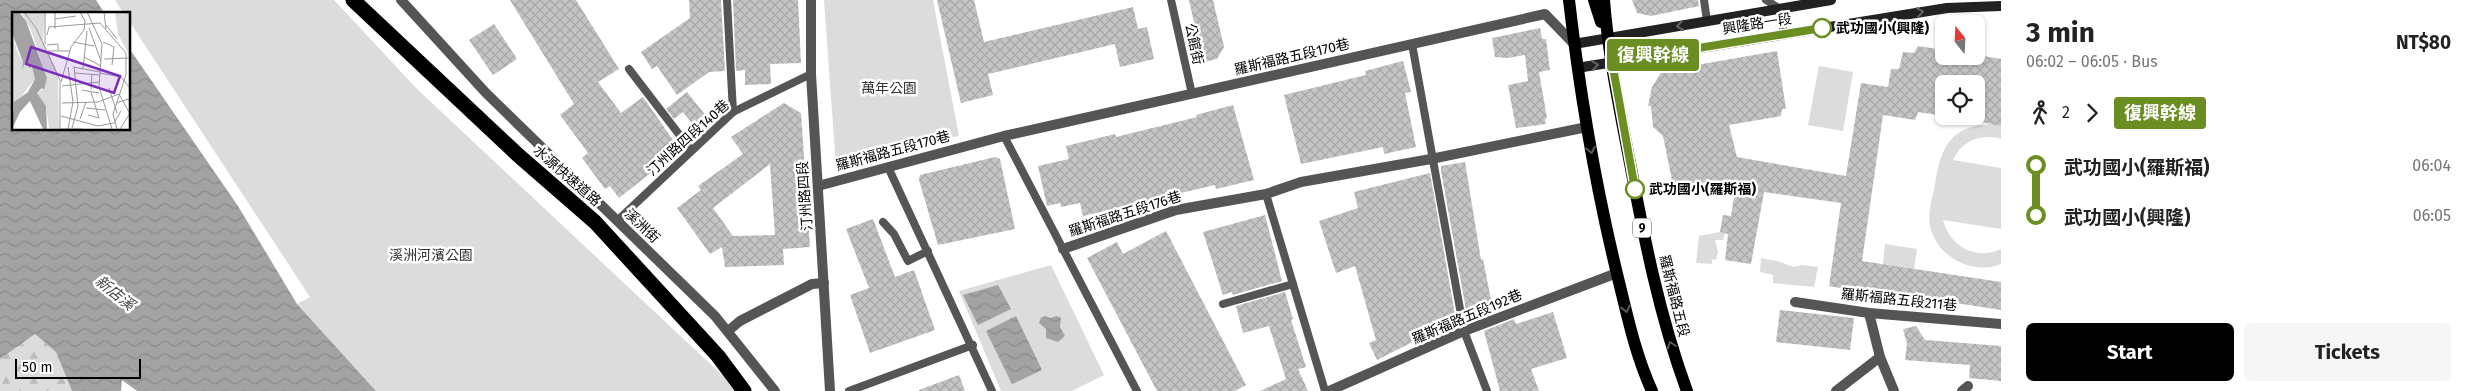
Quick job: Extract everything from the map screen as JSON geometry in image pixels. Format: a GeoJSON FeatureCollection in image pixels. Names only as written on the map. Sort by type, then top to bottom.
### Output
{"type":"FeatureCollection","features":[{"type":"Feature","properties":{"kind":"highway","name":"水源快速道路"},"geometry":{"type":"LineString","coordinates":[[353,0],[518,155],[595,222],[718,356],[745,391]]}},
{"type":"Feature","properties":{"kind":"highway","name":"水源快速道路"},"geometry":{"type":"LineString","coordinates":[[360,0],[424,65],[614,239],[718,355],[745,391]]}},
{"type":"Feature","properties":{"kind":"main road"},"geometry":{"type":"LineString","coordinates":[[1569,0],[1587,127],[1617,273],[1636,352],[1652,391]]}},
{"type":"Feature","properties":{"kind":"main road","name":"9"},"geometry":{"type":"LineString","coordinates":[[1594,0],[1607,39]]}},
{"type":"Feature","properties":{"kind":"main road","name":"羅斯福路五段"},"geometry":{"type":"LineString","coordinates":[[1604,0],[1607,39],[1647,254],[1670,343],[1688,391]]}},
{"type":"Feature","properties":{"kind":"main road","name":"興隆路一段"},"geometry":{"type":"LineString","coordinates":[[1574,44],[1831,0]]}},
{"type":"Feature","properties":{"kind":"main road","name":"興隆路一段"},"geometry":{"type":"LineString","coordinates":[[1578,68],[1947,8],[2001,6]]}},
{"type":"Feature","properties":{"kind":"street","name":"溪洲街"},"geometry":{"type":"LineString","coordinates":[[401,0],[486,94],[715,316],[775,391]]}},
{"type":"Feature","properties":{"kind":"street","name":"汀州路四段"},"geometry":{"type":"LineString","coordinates":[[811,0],[811,74],[830,391]]}},
{"type":"Feature","properties":{"kind":"street","name":"羅斯福路五段170巷"},"geometry":{"type":"LineString","coordinates":[[818,186],[1004,136],[1545,14],[1574,44]]}},
{"type":"Feature","properties":{"kind":"street","name":"羅斯福路五段176巷"},"geometry":{"type":"LineString","coordinates":[[1063,249],[1176,210],[1266,194],[1302,182],[1431,159],[1587,127]]}},
{"type":"Feature","properties":{"kind":"street","name":"羅斯福路五段192巷"},"geometry":{"type":"LineString","coordinates":[[1327,391],[1464,331],[1551,296],[1617,273]]}},
{"type":"Feature","properties":{"kind":"street"},"geometry":{"type":"LineString","coordinates":[[728,331],[740,321],[812,284],[824,283]]}},
{"type":"Feature","properties":{"kind":"street","name":"羅斯福路五段211巷"},"geometry":{"type":"LineString","coordinates":[[1795,302],[1869,313],[2001,324]]}},
{"type":"Feature","properties":{"kind":"street"},"geometry":{"type":"LineString","coordinates":[[1869,313],[1880,357],[1894,391]]}},
{"type":"Feature","properties":{"kind":"street"},"geometry":{"type":"LineString","coordinates":[[1836,391],[1880,357]]}},
{"type":"Feature","properties":{"kind":"lane"},"geometry":{"type":"LineString","coordinates":[[728,0],[733,112]]}},
{"type":"Feature","properties":{"kind":"lane","name":"公館街"},"geometry":{"type":"LineString","coordinates":[[1171,0],[1192,94]]}},
{"type":"Feature","properties":{"kind":"lane"},"geometry":{"type":"LineString","coordinates":[[1704,0],[1707,21]]}},
{"type":"Feature","properties":{"kind":"lane"},"geometry":{"type":"LineString","coordinates":[[1766,0],[1780,9],[1784,34]]}},
{"type":"Feature","properties":{"kind":"lane"},"geometry":{"type":"LineString","coordinates":[[1412,44],[1431,159],[1464,331],[1487,391]]}},
{"type":"Feature","properties":{"kind":"lane"},"geometry":{"type":"LineString","coordinates":[[629,69],[691,150]]}},
{"type":"Feature","properties":{"kind":"lane","name":"汀州路四段140巷"},"geometry":{"type":"LineString","coordinates":[[617,221],[733,112],[811,74]]}},
{"type":"Feature","properties":{"kind":"lane"},"geometry":{"type":"LineString","coordinates":[[1004,136],[1063,249]]}},
{"type":"Feature","properties":{"kind":"lane"},"geometry":{"type":"LineString","coordinates":[[888,166],[973,345],[992,391]]}},
{"type":"Feature","properties":{"kind":"lane"},"geometry":{"type":"LineString","coordinates":[[1266,194],[1327,391]]}},
{"type":"Feature","properties":{"kind":"lane"},"geometry":{"type":"LineString","coordinates":[[883,222],[894,234],[908,261],[928,251]]}},
{"type":"Feature","properties":{"kind":"lane","name":"羅斯福路五段176巷"},"geometry":{"type":"LineString","coordinates":[[1063,249],[1138,391]]}},
{"type":"Feature","properties":{"kind":"lane"},"geometry":{"type":"LineString","coordinates":[[1223,304],[1293,284]]}},
{"type":"Feature","properties":{"kind":"lane"},"geometry":{"type":"LineString","coordinates":[[849,391],[973,345]]}},
{"type":"Feature","properties":{"kind":"green space","name":"溪洲河濱公園"},"geometry":{"type":"Polygon","coordinates":[[[115,0],[334,0],[416,88],[723,376],[734,391],[376,391],[297,304],[310,297],[130,23],[130,12],[123,12],[115,0]]]}},
{"type":"Feature","properties":{"kind":"green space","name":"萬年公園"},"geometry":{"type":"Polygon","coordinates":[[[824,0],[933,0],[959,136],[893,150],[836,167],[824,0]]]}},
{"type":"Feature","properties":{"kind":"green space"},"geometry":{"type":"Polygon","coordinates":[[[1819,66],[1853,72],[1843,131],[1808,125],[1819,66]]]}},
{"type":"Feature","properties":{"kind":"green space"},"geometry":{"type":"Polygon","coordinates":[[[1985,125],[2001,126],[2001,139],[1987,137],[1973,140],[1961,148],[1953,160],[2001,168],[2001,229],[1943,220],[1951,237],[1965,249],[1982,253],[2001,249],[2001,264],[1979,267],[1957,261],[1947,254],[1934,237],[1929,221],[1937,171],[1950,140],[1967,128],[1985,125]]]}},
{"type":"Feature","properties":{"kind":"green space"},"geometry":{"type":"Polygon","coordinates":[[[1720,232],[1725,233],[1723,240],[1715,240],[1718,251],[1716,260],[1712,259],[1712,264],[1696,263],[1699,236],[1720,232]]]}},
{"type":"Feature","properties":{"kind":"green space"},"geometry":{"type":"Polygon","coordinates":[[[1885,244],[1917,249],[1914,269],[1883,264],[1885,244]]]}},
{"type":"Feature","properties":{"kind":"green space"},"geometry":{"type":"Polygon","coordinates":[[[1761,258],[1781,262],[1793,267],[1802,265],[1818,267],[1814,287],[1773,283],[1773,275],[1760,272],[1761,258]]]}},
{"type":"Feature","properties":{"kind":"green space"},"geometry":{"type":"Polygon","coordinates":[[[1051,265],[1104,375],[1072,391],[1001,391],[959,291],[1051,265]]]}},
{"type":"Feature","properties":{"kind":"green space"},"geometry":{"type":"Polygon","coordinates":[[[35,334],[56,352],[72,391],[0,391],[0,359],[35,334]]]}},
{"type":"Feature","properties":{"kind":"water","name":"新店溪"},"geometry":{"type":"Polygon","coordinates":[[[0,0],[96,0],[104,12],[12,12],[12,130],[130,130],[130,49],[238,206],[297,304],[376,391],[137,391],[122,380],[121,391],[72,391],[56,352],[35,334],[0,359],[0,0]]]}},
{"type":"Feature","properties":{"kind":"water"},"geometry":{"type":"Polygon","coordinates":[[[998,285],[1011,309],[978,325],[963,295],[998,285]]]}},
{"type":"Feature","properties":{"kind":"water"},"geometry":{"type":"Polygon","coordinates":[[[1016,316],[1042,370],[1012,384],[986,331],[1016,316]]]}},
{"type":"Feature","properties":{"kind":"water"},"geometry":{"type":"Polygon","coordinates":[[[1045,316],[1061,318],[1060,327],[1065,336],[1058,342],[1046,338],[1046,329],[1039,323],[1041,318],[1045,316]]]}},
{"type":"Feature","properties":{"kind":"building"},"geometry":{"type":"Polygon","coordinates":[[[510,0],[576,0],[619,69],[598,82],[621,113],[643,97],[678,147],[670,153],[672,156],[619,198],[610,186],[605,189],[582,158],[588,153],[560,115],[574,104],[510,0]]]}},
{"type":"Feature","properties":{"kind":"building"},"geometry":{"type":"Polygon","coordinates":[[[689,0],[721,0],[725,71],[709,72],[677,95],[657,66],[652,69],[641,52],[690,18],[689,0]]]}},
{"type":"Feature","properties":{"kind":"building"},"geometry":{"type":"Polygon","coordinates":[[[733,0],[798,0],[801,63],[770,64],[771,84],[745,85],[745,70],[736,71],[733,0]]]}},
{"type":"Feature","properties":{"kind":"building"},"geometry":{"type":"Polygon","coordinates":[[[937,0],[974,0],[984,42],[1133,7],[1138,29],[1147,27],[1154,59],[1120,67],[1115,44],[988,74],[993,95],[961,103],[937,0]]]}},
{"type":"Feature","properties":{"kind":"building"},"geometry":{"type":"Polygon","coordinates":[[[1189,0],[1213,0],[1224,47],[1217,59],[1203,62],[1189,0]]]}},
{"type":"Feature","properties":{"kind":"building"},"geometry":{"type":"Polygon","coordinates":[[[1632,0],[1698,0],[1699,6],[1651,16],[1637,13],[1632,0]]]}},
{"type":"Feature","properties":{"kind":"building"},"geometry":{"type":"Polygon","coordinates":[[[494,24],[517,59],[493,75],[469,40],[494,24]]]}},
{"type":"Feature","properties":{"kind":"building"},"geometry":{"type":"Polygon","coordinates":[[[1540,28],[1542,39],[1546,39],[1550,70],[1539,72],[1547,118],[1545,119],[1546,124],[1516,128],[1508,85],[1528,81],[1525,55],[1507,58],[1495,57],[1492,38],[1540,28]]]}},
{"type":"Feature","properties":{"kind":"building"},"geometry":{"type":"Polygon","coordinates":[[[1918,46],[1935,49],[1935,65],[1985,65],[1985,56],[2001,59],[2001,126],[1985,123],[1985,75],[1935,75],[1935,115],[1918,112],[1915,120],[1883,115],[1862,261],[2001,282],[2001,310],[1858,288],[1857,291],[1829,286],[1841,203],[1764,192],[1751,264],[1725,260],[1728,234],[1720,232],[1723,215],[1731,216],[1736,183],[1714,187],[1713,183],[1674,190],[1663,136],[1653,127],[1651,106],[1648,106],[1652,87],[1662,71],[1777,51],[1786,109],[1782,109],[1781,116],[1729,125],[1737,157],[1846,176],[1861,83],[1888,87],[1891,69],[1899,69],[1903,52],[1914,53],[1918,46]]]}},
{"type":"Feature","properties":{"kind":"building"},"geometry":{"type":"Polygon","coordinates":[[[1403,61],[1411,92],[1405,93],[1416,147],[1384,154],[1383,147],[1301,164],[1284,95],[1366,75],[1365,71],[1403,61]]]}},
{"type":"Feature","properties":{"kind":"building"},"geometry":{"type":"Polygon","coordinates":[[[687,92],[707,117],[695,127],[683,112],[674,119],[666,109],[687,92]]]}},
{"type":"Feature","properties":{"kind":"building"},"geometry":{"type":"Polygon","coordinates":[[[784,103],[801,113],[810,247],[783,249],[784,265],[725,267],[722,247],[710,254],[677,208],[701,190],[698,186],[743,154],[731,137],[784,103]],[[770,164],[713,208],[733,236],[775,235],[770,164]]]}},
{"type":"Feature","properties":{"kind":"building"},"geometry":{"type":"Polygon","coordinates":[[[1233,105],[1254,180],[1216,189],[1215,185],[1083,216],[1080,203],[1061,207],[1060,203],[1047,206],[1038,166],[1069,159],[1066,146],[1115,134],[1116,137],[1197,117],[1196,115],[1233,105]]]}},
{"type":"Feature","properties":{"kind":"building"},"geometry":{"type":"Polygon","coordinates":[[[995,157],[1000,159],[1015,229],[938,245],[919,180],[920,175],[995,157]]]}},
{"type":"Feature","properties":{"kind":"building"},"geometry":{"type":"Polygon","coordinates":[[[1465,162],[1481,260],[1483,259],[1490,295],[1496,312],[1470,320],[1467,315],[1441,171],[1441,166],[1465,162]]]}},
{"type":"Feature","properties":{"kind":"building"},"geometry":{"type":"Polygon","coordinates":[[[1430,173],[1456,320],[1377,360],[1369,343],[1376,340],[1355,266],[1336,273],[1319,221],[1358,208],[1354,192],[1430,173]]]}},
{"type":"Feature","properties":{"kind":"building"},"geometry":{"type":"Polygon","coordinates":[[[1265,215],[1282,281],[1233,295],[1232,292],[1223,295],[1203,232],[1265,215]]]}},
{"type":"Feature","properties":{"kind":"building"},"geometry":{"type":"Polygon","coordinates":[[[873,219],[895,277],[914,270],[935,330],[870,353],[850,295],[869,288],[846,229],[873,219]]]}},
{"type":"Feature","properties":{"kind":"building"},"geometry":{"type":"Polygon","coordinates":[[[1166,231],[1246,385],[1235,391],[1157,391],[1087,258],[1117,242],[1123,254],[1166,231]]]}},
{"type":"Feature","properties":{"kind":"building"},"geometry":{"type":"Polygon","coordinates":[[[1285,292],[1293,319],[1291,320],[1306,367],[1298,369],[1308,391],[1260,391],[1286,379],[1269,326],[1243,333],[1236,306],[1285,292]]]}},
{"type":"Feature","properties":{"kind":"building"},"geometry":{"type":"Polygon","coordinates":[[[1780,310],[1854,318],[1850,350],[1776,342],[1780,310]]]}},
{"type":"Feature","properties":{"kind":"building"},"geometry":{"type":"Polygon","coordinates":[[[1553,312],[1567,358],[1531,369],[1539,391],[1500,391],[1484,331],[1514,319],[1516,324],[1553,312]]]}},
{"type":"Feature","properties":{"kind":"building"},"geometry":{"type":"Polygon","coordinates":[[[1916,326],[1925,340],[2001,346],[2001,381],[1969,378],[1970,365],[1905,360],[1907,344],[1903,329],[1916,326]]]}},
{"type":"Feature","properties":{"kind":"building"},"geometry":{"type":"Polygon","coordinates":[[[959,375],[965,391],[919,391],[919,390],[959,375]]]}},
{"type":"Feature","properties":{"kind":"bus line","name":"復興幹線"},"geometry":{"type":"LineString","coordinates":[[1635,189],[1612,62],[1822,28]]}},
{"type":"Feature","properties":{"kind":"place","name":"武功國小(興隆)"},"geometry":{"type":"Point","coordinates":[1822,28]}},
{"type":"Feature","properties":{"kind":"place","name":"武功國小(羅斯福)"},"geometry":{"type":"Point","coordinates":[1635,189]}}]}
